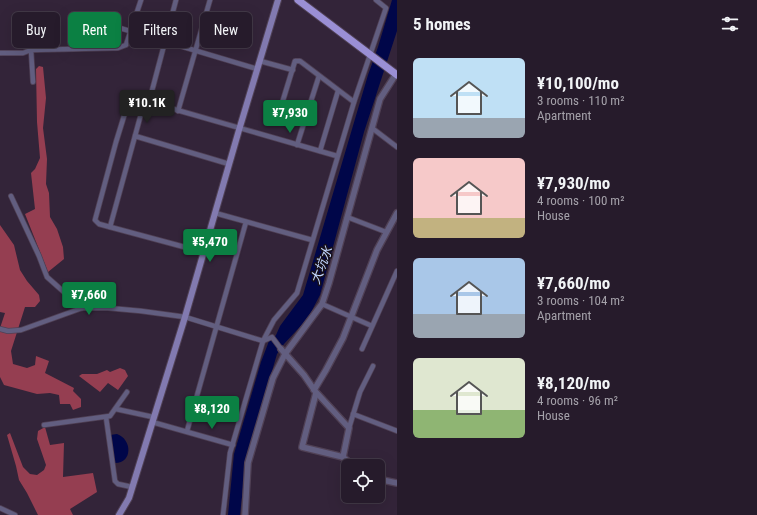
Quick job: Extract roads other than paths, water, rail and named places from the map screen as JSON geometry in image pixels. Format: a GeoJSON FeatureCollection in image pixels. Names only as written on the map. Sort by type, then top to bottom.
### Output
{"type":"FeatureCollection","features":[{"type":"Feature","properties":{"kind":"main road"},"geometry":{"type":"LineString","coordinates":[[119,515],[129,498],[185,317],[239,128],[278,0]]}},
{"type":"Feature","properties":{"kind":"main road"},"geometry":{"type":"LineString","coordinates":[[298,0],[395,72]]}},
{"type":"Feature","properties":{"kind":"street"},"geometry":{"type":"LineString","coordinates":[[137,12],[141,0]]}},
{"type":"Feature","properties":{"kind":"street"},"geometry":{"type":"LineString","coordinates":[[173,12],[176,0]]}},
{"type":"Feature","properties":{"kind":"street"},"geometry":{"type":"LineString","coordinates":[[178,110],[210,0]]}},
{"type":"Feature","properties":{"kind":"street"},"geometry":{"type":"LineString","coordinates":[[223,515],[230,454],[263,341],[274,320],[297,293],[337,156],[386,8],[376,0]]}},
{"type":"Feature","properties":{"kind":"street"},"geometry":{"type":"LineString","coordinates":[[0,53],[23,53],[31,50],[118,48],[126,45],[129,37]]}},
{"type":"Feature","properties":{"kind":"street"},"geometry":{"type":"LineString","coordinates":[[110,227],[135,136],[163,48]]}},
{"type":"Feature","properties":{"kind":"street"},"geometry":{"type":"LineString","coordinates":[[185,48],[257,70]]}},
{"type":"Feature","properties":{"kind":"street"},"geometry":{"type":"LineString","coordinates":[[31,50],[33,82]]}},
{"type":"Feature","properties":{"kind":"street"},"geometry":{"type":"LineString","coordinates":[[260,61],[292,70]]}},
{"type":"Feature","properties":{"kind":"street"},"geometry":{"type":"LineString","coordinates":[[276,123],[295,61],[300,61],[354,102]]}},
{"type":"Feature","properties":{"kind":"street"},"geometry":{"type":"LineString","coordinates":[[245,515],[248,463],[273,378],[285,354],[322,304],[330,283],[380,99],[395,72]]}},
{"type":"Feature","properties":{"kind":"street"},"geometry":{"type":"LineString","coordinates":[[297,145],[319,76]]}},
{"type":"Feature","properties":{"kind":"street"},"geometry":{"type":"LineString","coordinates":[[320,152],[338,91]]}},
{"type":"Feature","properties":{"kind":"street"},"geometry":{"type":"LineString","coordinates":[[203,252],[99,224],[94,220],[129,100],[146,102],[178,110],[337,156]]}},
{"type":"Feature","properties":{"kind":"street"},"geometry":{"type":"LineString","coordinates":[[372,128],[397,148]]}},
{"type":"Feature","properties":{"kind":"street"},"geometry":{"type":"LineString","coordinates":[[135,136],[229,164]]}},
{"type":"Feature","properties":{"kind":"street"},"geometry":{"type":"LineString","coordinates":[[11,196],[39,256],[47,277],[82,308]]}},
{"type":"Feature","properties":{"kind":"street"},"geometry":{"type":"LineString","coordinates":[[215,213],[312,240]]}},
{"type":"Feature","properties":{"kind":"street"},"geometry":{"type":"LineString","coordinates":[[373,366],[360,392],[349,428],[343,457],[302,447],[315,391],[343,338],[377,250],[397,213]]}},
{"type":"Feature","properties":{"kind":"street"},"geometry":{"type":"LineString","coordinates":[[347,216],[386,232]]}},
{"type":"Feature","properties":{"kind":"street"},"geometry":{"type":"LineString","coordinates":[[187,431],[246,222]]}},
{"type":"Feature","properties":{"kind":"street"},"geometry":{"type":"LineString","coordinates":[[362,349],[397,271]]}},
{"type":"Feature","properties":{"kind":"street"},"geometry":{"type":"LineString","coordinates":[[322,304],[372,326]]}},
{"type":"Feature","properties":{"kind":"street"},"geometry":{"type":"LineString","coordinates":[[0,329],[8,331],[21,330],[82,308],[141,311],[185,317],[263,341],[272,337],[304,375],[315,391],[349,428]]}},
{"type":"Feature","properties":{"kind":"street"},"geometry":{"type":"LineString","coordinates":[[44,425],[110,416],[127,392]]}},
{"type":"Feature","properties":{"kind":"street"},"geometry":{"type":"LineString","coordinates":[[116,409],[153,419],[233,445]]}},
{"type":"Feature","properties":{"kind":"street"},"geometry":{"type":"LineString","coordinates":[[353,414],[397,431]]}},
{"type":"Feature","properties":{"kind":"street"},"geometry":{"type":"LineString","coordinates":[[106,417],[114,481],[118,484],[132,487]]}},
{"type":"Feature","properties":{"kind":"street"},"geometry":{"type":"LineString","coordinates":[[385,480],[397,483]]}},
{"type":"Feature","properties":{"kind":"street"},"geometry":{"type":"LineString","coordinates":[[0,508],[15,515]]}},
{"type":"Feature","properties":{"kind":"water","name":"大坑水"},"geometry":{"type":"Polygon","coordinates":[[[392,0],[397,0],[397,31],[364,132],[320,295],[308,318],[284,344],[277,354],[246,460],[240,515],[228,515],[234,454],[261,362],[269,341],[276,335],[280,326],[303,295],[368,75],[392,0]]]}},
{"type":"Feature","properties":{"kind":"water"},"geometry":{"type":"Polygon","coordinates":[[[117,434],[126,441],[128,450],[125,459],[121,462],[115,463],[110,435],[117,434]]]}}]}
